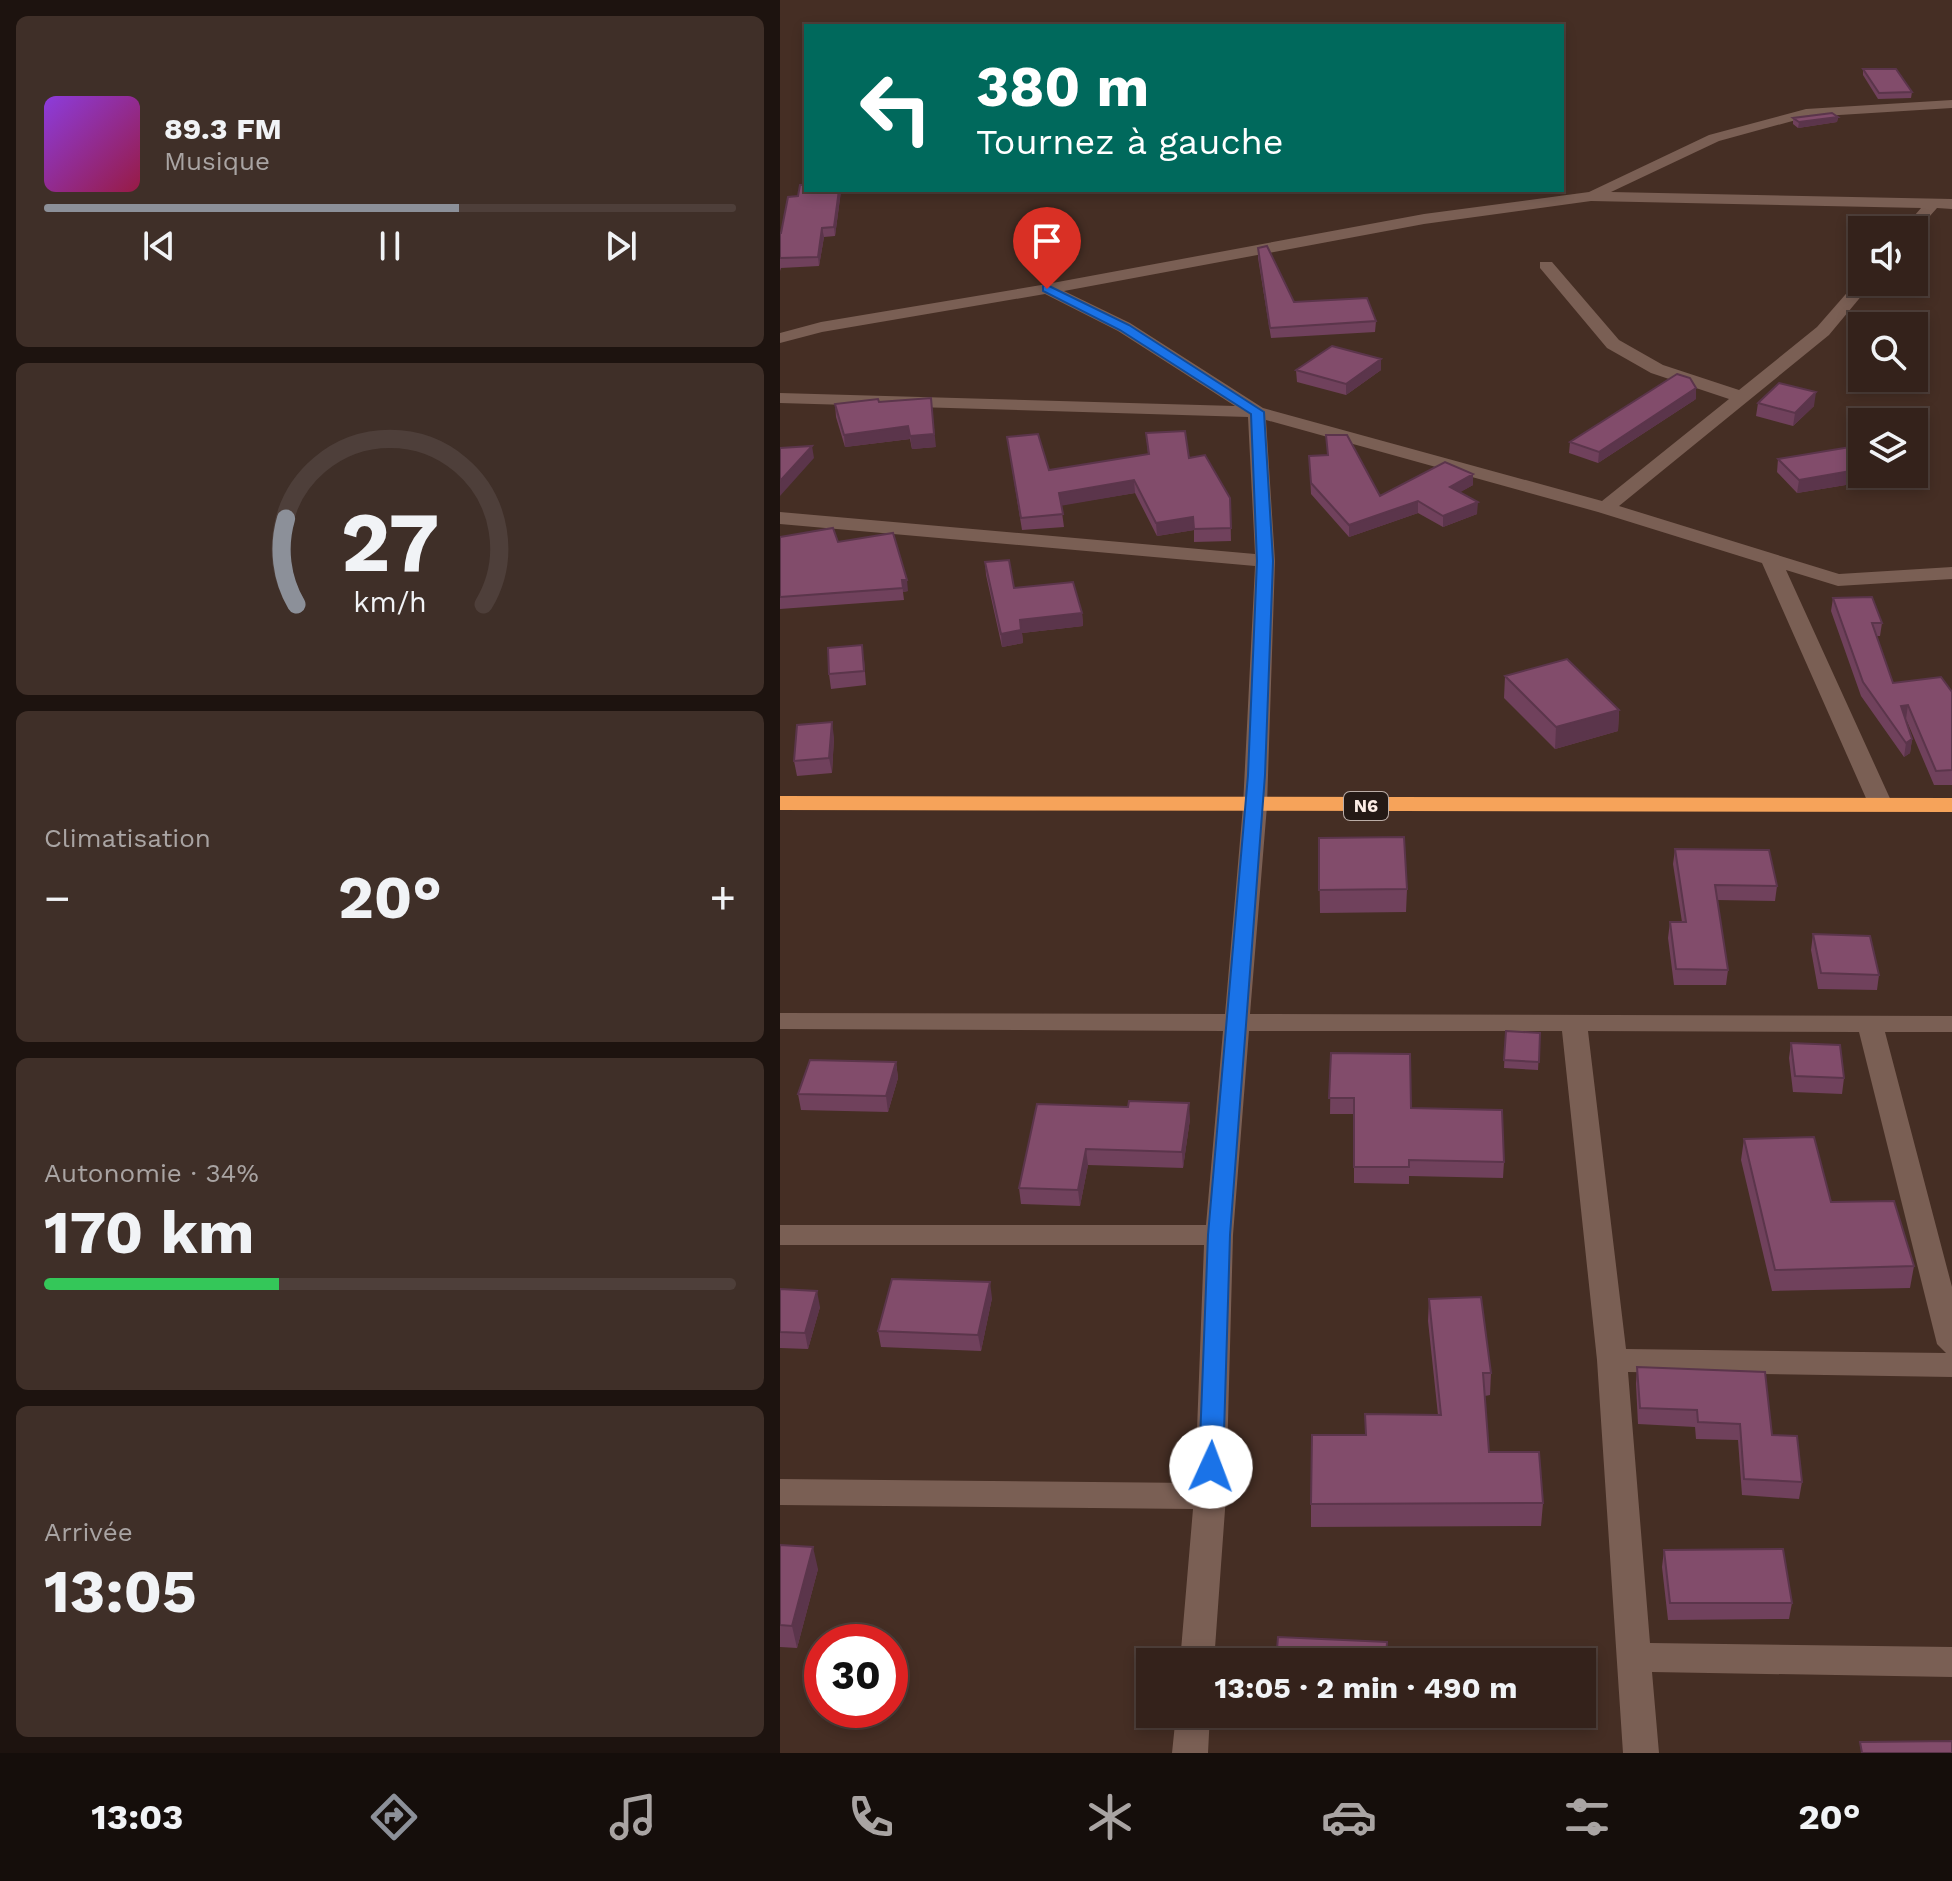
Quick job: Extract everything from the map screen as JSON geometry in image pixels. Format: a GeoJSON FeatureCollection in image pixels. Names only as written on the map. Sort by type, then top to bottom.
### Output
{"type":"FeatureCollection","features":[{"type":"Feature","properties":{"kind":"highway","name":"N6"},"geometry":{"type":"LineString","coordinates":[[780,803],[1952,805]]}},
{"type":"Feature","properties":{"kind":"street"},"geometry":{"type":"LineString","coordinates":[[1591,196],[1714,138],[1806,113],[1952,104]]}},
{"type":"Feature","properties":{"kind":"street"},"geometry":{"type":"LineString","coordinates":[[780,338],[821,327],[1047,289],[1424,219],[1591,196],[1952,204]]}},
{"type":"Feature","properties":{"kind":"street"},"geometry":{"type":"LineString","coordinates":[[1922,216],[1932,205]]}},
{"type":"Feature","properties":{"kind":"street"},"geometry":{"type":"LineString","coordinates":[[1546,265],[1613,344],[1657,369],[1741,397]]}},
{"type":"Feature","properties":{"kind":"street"},"geometry":{"type":"LineString","coordinates":[[1047,289],[1124,327],[1257,412]]}},
{"type":"Feature","properties":{"kind":"street"},"geometry":{"type":"LineString","coordinates":[[1605,508],[1823,331],[1853,296]]}},
{"type":"Feature","properties":{"kind":"street"},"geometry":{"type":"LineString","coordinates":[[780,398],[1257,412],[1605,508],[1838,580],[1952,573]]}},
{"type":"Feature","properties":{"kind":"street"},"geometry":{"type":"LineString","coordinates":[[1198,1648],[1210,1496],[1219,1235],[1255,806],[1265,561],[1257,412]]}},
{"type":"Feature","properties":{"kind":"street"},"geometry":{"type":"LineString","coordinates":[[780,518],[1265,561]]}},
{"type":"Feature","properties":{"kind":"street"},"geometry":{"type":"LineString","coordinates":[[1770,558],[1881,805]]}},
{"type":"Feature","properties":{"kind":"street"},"geometry":{"type":"LineString","coordinates":[[780,1021],[1952,1024]]}},
{"type":"Feature","properties":{"kind":"street"},"geometry":{"type":"LineString","coordinates":[[1574,1024],[1612,1360],[1641,1753]]}},
{"type":"Feature","properties":{"kind":"street"},"geometry":{"type":"LineString","coordinates":[[1870,1024],[1952,1344]]}},
{"type":"Feature","properties":{"kind":"street"},"geometry":{"type":"LineString","coordinates":[[780,1235],[1219,1235]]}},
{"type":"Feature","properties":{"kind":"street"},"geometry":{"type":"LineString","coordinates":[[1612,1360],[1952,1365]]}},
{"type":"Feature","properties":{"kind":"street"},"geometry":{"type":"LineString","coordinates":[[780,1492],[1210,1496]]}},
{"type":"Feature","properties":{"kind":"street"},"geometry":{"type":"LineString","coordinates":[[1634,1657],[1952,1662]]}},
{"type":"Feature","properties":{"kind":"street"},"geometry":{"type":"LineString","coordinates":[[1190,1753],[1192,1728]]}},
{"type":"Feature","properties":{"kind":"building"},"geometry":{"type":"Polygon","coordinates":[[[1863,69],[1896,69],[1912,92],[1879,93],[1863,69]]]}},
{"type":"Feature","properties":{"kind":"building"},"geometry":{"type":"Polygon","coordinates":[[[1832,113],[1838,117],[1799,122],[1793,118],[1832,113]]]}},
{"type":"Feature","properties":{"kind":"building"},"geometry":{"type":"Polygon","coordinates":[[[800,185],[804,185],[804,192],[839,192],[834,227],[822,228],[818,257],[780,258],[780,233],[788,197],[798,196],[800,185]]]}},
{"type":"Feature","properties":{"kind":"building"},"geometry":{"type":"Polygon","coordinates":[[[1267,246],[1294,302],[1367,298],[1376,321],[1270,328],[1258,248],[1267,246]]]}},
{"type":"Feature","properties":{"kind":"building"},"geometry":{"type":"Polygon","coordinates":[[[1332,346],[1381,359],[1346,384],[1296,370],[1332,346]]]}},
{"type":"Feature","properties":{"kind":"building"},"geometry":{"type":"Polygon","coordinates":[[[1677,374],[1690,378],[1696,388],[1599,452],[1570,442],[1677,374]]]}},
{"type":"Feature","properties":{"kind":"building"},"geometry":{"type":"Polygon","coordinates":[[[1779,383],[1816,392],[1795,413],[1758,403],[1779,383]]]}},
{"type":"Feature","properties":{"kind":"building"},"geometry":{"type":"Polygon","coordinates":[[[931,398],[934,434],[910,436],[908,426],[844,435],[835,404],[878,399],[879,402],[931,398]]]}},
{"type":"Feature","properties":{"kind":"building"},"geometry":{"type":"Polygon","coordinates":[[[1185,431],[1189,458],[1205,455],[1230,498],[1231,528],[1194,529],[1193,517],[1156,523],[1134,480],[1059,493],[1063,514],[1021,518],[1007,437],[1038,434],[1049,470],[1149,454],[1146,433],[1185,431]]]}},
{"type":"Feature","properties":{"kind":"building"},"geometry":{"type":"Polygon","coordinates":[[[1326,435],[1347,435],[1380,496],[1445,462],[1473,474],[1450,487],[1478,502],[1443,516],[1418,501],[1349,525],[1311,483],[1309,456],[1328,455],[1326,435]]]}},
{"type":"Feature","properties":{"kind":"building"},"geometry":{"type":"Polygon","coordinates":[[[812,446],[780,481],[780,448],[812,446]]]}},
{"type":"Feature","properties":{"kind":"building"},"geometry":{"type":"Polygon","coordinates":[[[1848,447],[1848,471],[1799,480],[1778,459],[1848,447]]]}},
{"type":"Feature","properties":{"kind":"building"},"geometry":{"type":"Polygon","coordinates":[[[833,528],[838,542],[893,533],[907,580],[902,580],[903,588],[780,597],[780,537],[833,528]]]}},
{"type":"Feature","properties":{"kind":"building"},"geometry":{"type":"Polygon","coordinates":[[[1009,560],[1014,588],[1073,582],[1082,613],[1020,620],[1021,630],[1001,634],[985,562],[1009,560]]]}},
{"type":"Feature","properties":{"kind":"building"},"geometry":{"type":"Polygon","coordinates":[[[1872,597],[1882,623],[1872,623],[1893,683],[1941,677],[1952,692],[1952,770],[1936,771],[1908,705],[1901,706],[1912,739],[1906,743],[1863,682],[1833,598],[1872,597]]]}},
{"type":"Feature","properties":{"kind":"building"},"geometry":{"type":"Polygon","coordinates":[[[862,645],[864,671],[829,674],[828,648],[862,645]]]}},
{"type":"Feature","properties":{"kind":"building"},"geometry":{"type":"Polygon","coordinates":[[[1567,659],[1619,710],[1556,727],[1505,676],[1567,659]]]}},
{"type":"Feature","properties":{"kind":"building"},"geometry":{"type":"Polygon","coordinates":[[[832,722],[829,758],[794,761],[797,725],[832,722]]]}},
{"type":"Feature","properties":{"kind":"building"},"geometry":{"type":"Polygon","coordinates":[[[1404,837],[1407,889],[1319,890],[1319,838],[1404,837]]]}},
{"type":"Feature","properties":{"kind":"building"},"geometry":{"type":"Polygon","coordinates":[[[1675,849],[1769,850],[1777,886],[1715,885],[1728,970],[1676,969],[1670,922],[1686,922],[1675,849]]]}},
{"type":"Feature","properties":{"kind":"building"},"geometry":{"type":"Polygon","coordinates":[[[1813,934],[1870,936],[1879,975],[1821,973],[1813,934]]]}},
{"type":"Feature","properties":{"kind":"building"},"geometry":{"type":"Polygon","coordinates":[[[1506,1031],[1540,1033],[1539,1062],[1504,1060],[1506,1031]]]}},
{"type":"Feature","properties":{"kind":"building"},"geometry":{"type":"Polygon","coordinates":[[[1791,1043],[1840,1045],[1844,1078],[1795,1076],[1791,1043]]]}},
{"type":"Feature","properties":{"kind":"building"},"geometry":{"type":"Polygon","coordinates":[[[1331,1053],[1410,1054],[1411,1108],[1502,1110],[1504,1162],[1409,1160],[1409,1167],[1354,1167],[1354,1098],[1329,1098],[1331,1053]]]}},
{"type":"Feature","properties":{"kind":"building"},"geometry":{"type":"Polygon","coordinates":[[[810,1060],[896,1062],[886,1096],[798,1094],[810,1060]]]}},
{"type":"Feature","properties":{"kind":"building"},"geometry":{"type":"Polygon","coordinates":[[[1129,1101],[1189,1103],[1182,1152],[1086,1149],[1078,1190],[1019,1188],[1037,1104],[1128,1107],[1129,1101]]]}},
{"type":"Feature","properties":{"kind":"building"},"geometry":{"type":"Polygon","coordinates":[[[1814,1137],[1831,1202],[1894,1201],[1914,1266],[1775,1270],[1744,1139],[1814,1137]]]}},
{"type":"Feature","properties":{"kind":"building"},"geometry":{"type":"Polygon","coordinates":[[[892,1279],[990,1282],[978,1335],[878,1331],[892,1279]]]}},
{"type":"Feature","properties":{"kind":"building"},"geometry":{"type":"Polygon","coordinates":[[[780,1289],[817,1291],[805,1333],[780,1332],[780,1289]]]}},
{"type":"Feature","properties":{"kind":"building"},"geometry":{"type":"Polygon","coordinates":[[[1481,1297],[1491,1373],[1483,1373],[1489,1452],[1539,1452],[1543,1503],[1311,1504],[1312,1435],[1366,1435],[1365,1414],[1441,1415],[1429,1299],[1481,1297]]]}},
{"type":"Feature","properties":{"kind":"building"},"geometry":{"type":"Polygon","coordinates":[[[1637,1367],[1765,1372],[1772,1435],[1797,1436],[1802,1482],[1744,1479],[1740,1424],[1698,1422],[1697,1410],[1640,1408],[1637,1367]]]}},
{"type":"Feature","properties":{"kind":"building"},"geometry":{"type":"Polygon","coordinates":[[[780,1545],[813,1547],[792,1626],[780,1625],[780,1545]]]}},
{"type":"Feature","properties":{"kind":"building"},"geometry":{"type":"Polygon","coordinates":[[[1783,1549],[1792,1603],[1670,1603],[1664,1550],[1783,1549]]]}},
{"type":"Feature","properties":{"kind":"building"},"geometry":{"type":"Polygon","coordinates":[[[1278,1637],[1387,1642],[1387,1648],[1277,1648],[1278,1637]]]}},
{"type":"Feature","properties":{"kind":"building"},"geometry":{"type":"Polygon","coordinates":[[[1952,1741],[1952,1753],[1862,1753],[1860,1742],[1952,1741]]]}},
{"type":"Feature","properties":{"kind":"route"},"geometry":{"type":"LineString","coordinates":[[1047,289],[1124,327],[1257,412],[1265,561],[1255,806],[1219,1235],[1211,1467]]}}]}
